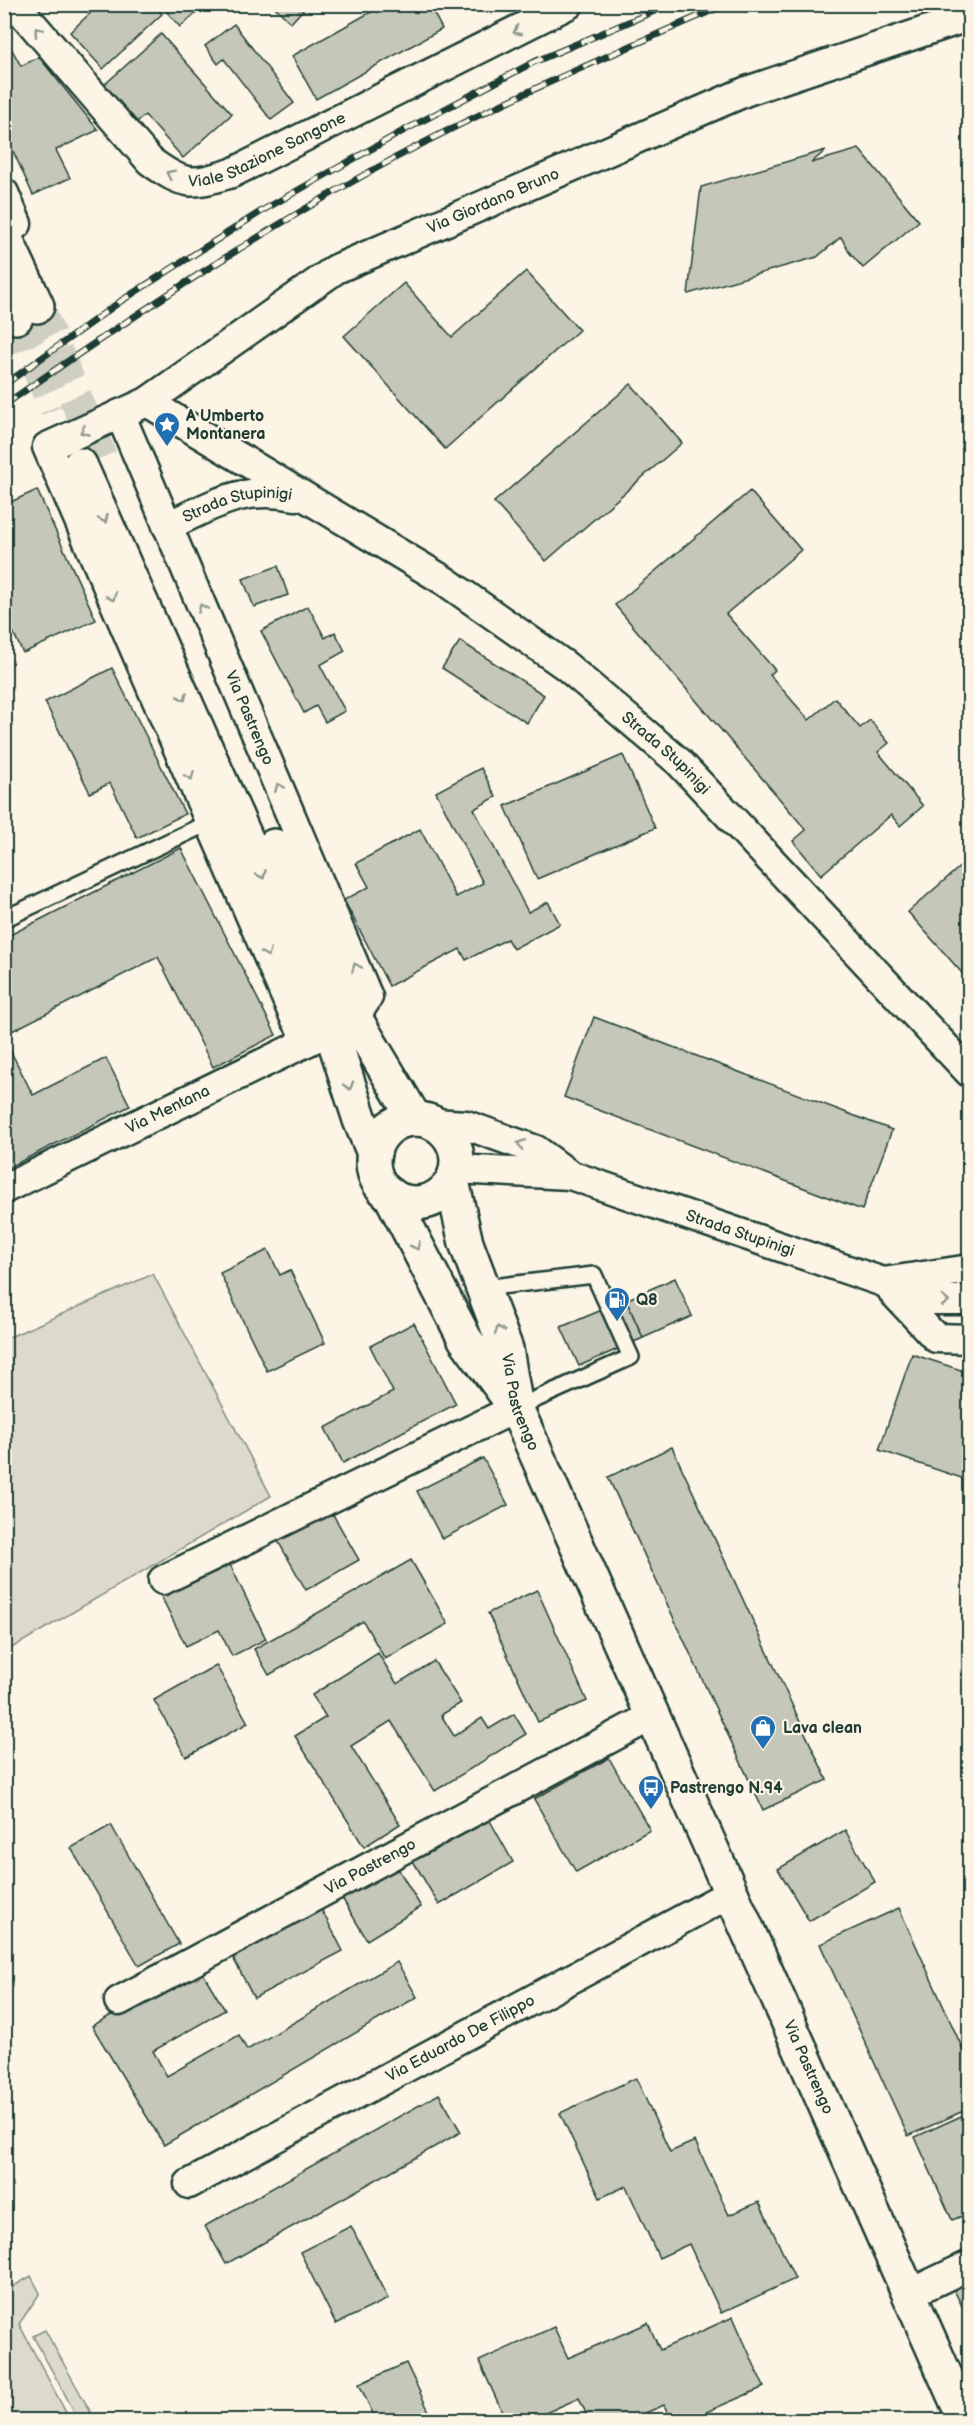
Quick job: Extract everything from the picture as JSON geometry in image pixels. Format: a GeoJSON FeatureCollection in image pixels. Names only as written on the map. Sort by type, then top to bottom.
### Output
{"type":"FeatureCollection","features":[{"type":"Feature","properties":{"kind":"main road"},"geometry":{"type":"LineString","coordinates":[[11,229],[19,305]]}},
{"type":"Feature","properties":{"kind":"main road","name":"Via Pastrengo"},"geometry":{"type":"LineString","coordinates":[[91,462],[340,993],[331,1030],[360,1120],[374,1153]]}},
{"type":"Feature","properties":{"kind":"main road","name":"Via Pastrengo"},"geometry":{"type":"LineString","coordinates":[[331,1030],[424,1121]]}},
{"type":"Feature","properties":{"kind":"main road"},"geometry":{"type":"LineString","coordinates":[[404,1120],[424,1121],[450,1137],[455,1147],[454,1175],[443,1193],[424,1202],[402,1201],[383,1188],[374,1171],[374,1153],[384,1132],[393,1125],[404,1120]]}},
{"type":"Feature","properties":{"kind":"main road","name":"Via Pastrengo"},"geometry":{"type":"LineString","coordinates":[[454,1175],[466,1243],[506,1349],[516,1408],[965,2421]]}},
{"type":"Feature","properties":{"kind":"main road"},"geometry":{"type":"LineString","coordinates":[[390,1194],[465,1339],[516,1408]]}},
{"type":"Feature","properties":{"kind":"street","name":"Viale Stazione Sangone"},"geometry":{"type":"LineString","coordinates":[[15,4],[150,161],[175,177],[199,183],[232,173],[569,4]]}},
{"type":"Feature","properties":{"kind":"street","name":"Via Giordano Bruno"},"geometry":{"type":"LineString","coordinates":[[47,447],[147,402],[336,269],[747,91],[969,16]]}},
{"type":"Feature","properties":{"kind":"street"},"geometry":{"type":"LineString","coordinates":[[4,193],[11,229]]}},
{"type":"Feature","properties":{"kind":"street","name":"Strada Stupinigi"},"geometry":{"type":"LineString","coordinates":[[147,402],[445,581],[566,666],[679,762],[969,1073]]}},
{"type":"Feature","properties":{"kind":"street","name":"Via Pastrengo"},"geometry":{"type":"LineString","coordinates":[[47,447],[294,1016],[331,1030],[368,997],[120,414]]}},
{"type":"Feature","properties":{"kind":"street","name":"Strada Stupinigi"},"geometry":{"type":"LineString","coordinates":[[167,526],[210,505],[242,494],[270,491],[310,498]]}},
{"type":"Feature","properties":{"kind":"street","name":"Via Mentana"},"geometry":{"type":"LineString","coordinates":[[4,1189],[331,1030]]}},
{"type":"Feature","properties":{"kind":"street"},"geometry":{"type":"LineString","coordinates":[[424,1121],[466,1125],[536,1150],[570,1175]]}},
{"type":"Feature","properties":{"kind":"street","name":"Strada Stupinigi"},"geometry":{"type":"LineString","coordinates":[[454,1175],[570,1175],[883,1282],[922,1300],[969,1300]]}},
{"type":"Feature","properties":{"kind":"street","name":"Strada Stupinigi"},"geometry":{"type":"LineString","coordinates":[[883,1282],[969,1269]]}},
{"type":"Feature","properties":{"kind":"street","name":"Strada Stupinigi"},"geometry":{"type":"LineString","coordinates":[[883,1282],[936,1338],[969,1339]]}},
{"type":"Feature","properties":{"kind":"street"},"geometry":{"type":"LineString","coordinates":[[163,1580],[516,1408]]}},
{"type":"Feature","properties":{"kind":"street","name":"Via Pastrengo"},"geometry":{"type":"LineString","coordinates":[[120,2001],[652,1716]]}},
{"type":"Feature","properties":{"kind":"street","name":"Via Eduardo De Filippo"},"geometry":{"type":"LineString","coordinates":[[189,2184],[731,1893]]}},
{"type":"Feature","properties":{"kind":"street"},"geometry":{"type":"LineString","coordinates":[[909,2294],[969,2265]]}},
{"type":"Feature","properties":{"kind":"lane"},"geometry":{"type":"LineString","coordinates":[[4,919],[210,822]]}},
{"type":"Feature","properties":{"kind":"lane"},"geometry":{"type":"LineString","coordinates":[[483,1288],[594,1275],[631,1357],[516,1408]]}},
{"type":"Feature","properties":{"kind":"shaded area"},"geometry":{"type":"Polygon","coordinates":[[[153,1274],[271,1496],[5,1652],[5,1339],[153,1274]]]}},
{"type":"Feature","properties":{"kind":"shaded area"},"geometry":{"type":"Polygon","coordinates":[[[31,2276],[40,2293],[19,2324],[70,2420],[5,2420],[4,2312],[7,2309],[5,2291],[31,2276]]]}},
{"type":"Feature","properties":{"kind":"shaded area"},"geometry":{"type":"Polygon","coordinates":[[[45,2330],[95,2420],[79,2420],[33,2336],[45,2330]]]}},
{"type":"Feature","properties":{"kind":"building"},"geometry":{"type":"Polygon","coordinates":[[[100,4],[154,4],[162,14],[103,69],[70,32],[100,4]]]}},
{"type":"Feature","properties":{"kind":"building"},"geometry":{"type":"Polygon","coordinates":[[[160,4],[206,4],[180,27],[160,4]]]}},
{"type":"Feature","properties":{"kind":"building"},"geometry":{"type":"Polygon","coordinates":[[[272,4],[308,4],[291,23],[272,4]]]}},
{"type":"Feature","properties":{"kind":"building"},"geometry":{"type":"Polygon","coordinates":[[[385,4],[429,4],[442,29],[316,99],[292,56],[385,4]]]}},
{"type":"Feature","properties":{"kind":"building"},"geometry":{"type":"Polygon","coordinates":[[[234,24],[294,103],[271,120],[224,59],[218,64],[205,46],[234,24]]]}},
{"type":"Feature","properties":{"kind":"building"},"geometry":{"type":"Polygon","coordinates":[[[161,34],[232,114],[183,158],[145,115],[137,122],[104,85],[161,34]]]}},
{"type":"Feature","properties":{"kind":"building"},"geometry":{"type":"Polygon","coordinates":[[[4,35],[21,66],[39,57],[98,130],[56,150],[70,178],[33,195],[4,131],[4,35]]]}},
{"type":"Feature","properties":{"kind":"building"},"geometry":{"type":"Polygon","coordinates":[[[859,149],[919,221],[863,268],[849,252],[841,237],[817,257],[688,294],[701,187],[826,150],[811,163],[859,149]]]}},
{"type":"Feature","properties":{"kind":"building"},"geometry":{"type":"Polygon","coordinates":[[[526,271],[579,330],[445,449],[344,336],[404,283],[452,337],[526,271]]]}},
{"type":"Feature","properties":{"kind":"building"},"geometry":{"type":"Polygon","coordinates":[[[631,384],[682,443],[546,561],[494,502],[631,384]]]}},
{"type":"Feature","properties":{"kind":"building"},"geometry":{"type":"Polygon","coordinates":[[[37,490],[96,620],[23,653],[4,613],[4,505],[37,490]]]}},
{"type":"Feature","properties":{"kind":"building"},"geometry":{"type":"Polygon","coordinates":[[[750,491],[801,550],[726,614],[775,670],[770,675],[809,720],[835,698],[860,728],[870,720],[889,743],[878,752],[923,806],[900,826],[891,815],[821,875],[793,841],[806,830],[615,605],[750,491]]]}},
{"type":"Feature","properties":{"kind":"building"},"geometry":{"type":"Polygon","coordinates":[[[278,566],[288,595],[254,607],[243,579],[278,566]]]}},
{"type":"Feature","properties":{"kind":"building"},"geometry":{"type":"Polygon","coordinates":[[[308,606],[325,638],[335,632],[345,651],[320,665],[345,711],[325,722],[316,706],[304,713],[261,631],[308,606]]]}},
{"type":"Feature","properties":{"kind":"building"},"geometry":{"type":"Polygon","coordinates":[[[460,641],[544,695],[527,723],[442,668],[460,641]]]}},
{"type":"Feature","properties":{"kind":"building"},"geometry":{"type":"Polygon","coordinates":[[[112,668],[185,814],[137,838],[110,783],[90,793],[45,702],[112,668]]]}},
{"type":"Feature","properties":{"kind":"building"},"geometry":{"type":"Polygon","coordinates":[[[623,755],[655,828],[537,879],[505,806],[623,755]]]}},
{"type":"Feature","properties":{"kind":"building"},"geometry":{"type":"Polygon","coordinates":[[[481,768],[496,797],[474,809],[528,912],[548,902],[560,924],[513,949],[507,939],[466,960],[460,949],[389,986],[344,900],[369,887],[356,863],[420,829],[456,897],[483,883],[436,792],[481,768]]]}},
{"type":"Feature","properties":{"kind":"building"},"geometry":{"type":"Polygon","coordinates":[[[181,848],[276,1035],[213,1067],[158,957],[4,1035],[4,938],[181,848]]]}},
{"type":"Feature","properties":{"kind":"building"},"geometry":{"type":"Polygon","coordinates":[[[962,865],[970,873],[970,982],[908,912],[962,865]]]}},
{"type":"Feature","properties":{"kind":"building"},"geometry":{"type":"Polygon","coordinates":[[[594,1017],[892,1130],[862,1210],[564,1097],[594,1017]]]}},
{"type":"Feature","properties":{"kind":"building"},"geometry":{"type":"Polygon","coordinates":[[[4,1038],[33,1095],[106,1058],[130,1106],[4,1170],[4,1038]]]}},
{"type":"Feature","properties":{"kind":"building"},"geometry":{"type":"Polygon","coordinates":[[[268,1250],[280,1275],[290,1270],[325,1343],[267,1371],[220,1273],[268,1250]]]}},
{"type":"Feature","properties":{"kind":"building"},"geometry":{"type":"Polygon","coordinates":[[[675,1278],[692,1316],[643,1338],[626,1300],[675,1278]]]}},
{"type":"Feature","properties":{"kind":"building"},"geometry":{"type":"Polygon","coordinates":[[[626,1300],[643,1338],[579,1366],[561,1327],[626,1300]]]}},
{"type":"Feature","properties":{"kind":"building"},"geometry":{"type":"Polygon","coordinates":[[[414,1323],[456,1404],[343,1463],[325,1428],[393,1392],[370,1346],[414,1323]]]}},
{"type":"Feature","properties":{"kind":"building"},"geometry":{"type":"Polygon","coordinates":[[[912,1354],[970,1373],[970,1481],[879,1450],[912,1354]]]}},
{"type":"Feature","properties":{"kind":"building"},"geometry":{"type":"Polygon","coordinates":[[[672,1447],[827,1780],[763,1810],[608,1477],[672,1447]]]}},
{"type":"Feature","properties":{"kind":"building"},"geometry":{"type":"Polygon","coordinates":[[[483,1458],[508,1505],[442,1539],[417,1491],[483,1458]]]}},
{"type":"Feature","properties":{"kind":"building"},"geometry":{"type":"Polygon","coordinates":[[[327,1504],[359,1560],[306,1590],[274,1534],[327,1504]]]}},
{"type":"Feature","properties":{"kind":"building"},"geometry":{"type":"Polygon","coordinates":[[[226,1556],[266,1639],[232,1656],[219,1630],[186,1646],[158,1590],[226,1556]]]}},
{"type":"Feature","properties":{"kind":"building"},"geometry":{"type":"Polygon","coordinates":[[[411,1560],[448,1624],[385,1659],[363,1621],[269,1675],[254,1649],[411,1560]]]}},
{"type":"Feature","properties":{"kind":"building"},"geometry":{"type":"Polygon","coordinates":[[[537,1590],[587,1701],[538,1722],[488,1613],[537,1590]]]}},
{"type":"Feature","properties":{"kind":"building"},"geometry":{"type":"Polygon","coordinates":[[[378,1653],[397,1684],[434,1661],[461,1703],[441,1715],[454,1736],[482,1718],[489,1729],[514,1714],[526,1734],[435,1791],[391,1721],[351,1746],[400,1824],[364,1847],[295,1736],[326,1717],[312,1695],[378,1653]]]}},
{"type":"Feature","properties":{"kind":"building"},"geometry":{"type":"Polygon","coordinates":[[[216,1665],[248,1723],[186,1757],[154,1700],[216,1665]]]}},
{"type":"Feature","properties":{"kind":"building"},"geometry":{"type":"Polygon","coordinates":[[[609,1758],[650,1830],[576,1872],[534,1799],[609,1758]]]}},
{"type":"Feature","properties":{"kind":"building"},"geometry":{"type":"Polygon","coordinates":[[[484,1810],[513,1862],[439,1905],[409,1854],[484,1810]]]}},
{"type":"Feature","properties":{"kind":"building"},"geometry":{"type":"Polygon","coordinates":[[[111,1825],[179,1944],[139,1966],[71,1848],[111,1825]]]}},
{"type":"Feature","properties":{"kind":"building"},"geometry":{"type":"Polygon","coordinates":[[[845,1830],[875,1882],[809,1921],[778,1869],[845,1830]]]}},
{"type":"Feature","properties":{"kind":"building"},"geometry":{"type":"Polygon","coordinates":[[[393,1860],[421,1907],[367,1940],[339,1893],[393,1860]]]}},
{"type":"Feature","properties":{"kind":"building"},"geometry":{"type":"Polygon","coordinates":[[[318,1903],[343,1951],[254,1998],[229,1950],[318,1903]]]}},
{"type":"Feature","properties":{"kind":"building"},"geometry":{"type":"Polygon","coordinates":[[[899,1908],[970,2065],[970,2108],[908,2136],[820,1944],[899,1908]]]}},
{"type":"Feature","properties":{"kind":"building"},"geometry":{"type":"Polygon","coordinates":[[[397,1962],[417,1997],[164,2145],[92,2026],[198,1965],[225,2010],[153,2051],[167,2076],[239,2035],[247,2050],[397,1962]]]}},
{"type":"Feature","properties":{"kind":"building"},"geometry":{"type":"Polygon","coordinates":[[[636,2078],[670,2152],[695,2141],[729,2215],[759,2202],[795,2279],[721,2313],[689,2244],[659,2258],[626,2186],[600,2198],[560,2113],[636,2078]]]}},
{"type":"Feature","properties":{"kind":"building"},"geometry":{"type":"Polygon","coordinates":[[[439,2094],[461,2132],[226,2264],[205,2226],[439,2094]]]}},
{"type":"Feature","properties":{"kind":"building"},"geometry":{"type":"Polygon","coordinates":[[[970,2112],[970,2213],[952,2220],[915,2137],[970,2112]]]}},
{"type":"Feature","properties":{"kind":"building"},"geometry":{"type":"Polygon","coordinates":[[[351,2226],[388,2299],[336,2324],[300,2252],[351,2226]]]}},
{"type":"Feature","properties":{"kind":"building"},"geometry":{"type":"Polygon","coordinates":[[[970,2282],[970,2322],[954,2290],[970,2282]]]}},
{"type":"Feature","properties":{"kind":"building"},"geometry":{"type":"Polygon","coordinates":[[[733,2317],[764,2387],[688,2420],[671,2420],[664,2405],[629,2420],[589,2420],[579,2398],[530,2420],[506,2420],[479,2361],[554,2327],[568,2358],[648,2323],[660,2350],[733,2317]]]}},
{"type":"Feature","properties":{"kind":"building"},"geometry":{"type":"Polygon","coordinates":[[[406,2363],[433,2420],[376,2420],[359,2384],[406,2363]]]}},
{"type":"Feature","properties":{"kind":"tunnel"},"geometry":{"type":"LineString","coordinates":[[37,306],[101,458]]}},
{"type":"Feature","properties":{"kind":"tunnel"},"geometry":{"type":"LineString","coordinates":[[16,317],[56,409]]}},
{"type":"Feature","properties":{"kind":"railway"},"geometry":{"type":"LineString","coordinates":[[4,385],[121,301],[265,209],[403,131],[534,62],[671,4]]}},
{"type":"Feature","properties":{"kind":"railway"},"geometry":{"type":"LineString","coordinates":[[4,405],[204,271],[359,178],[489,110],[726,4]]}},
{"type":"Feature","properties":{"kind":"place","name":"A Umberto Montanera"},"geometry":{"type":"Point","coordinates":[167,448]}},
{"type":"Feature","properties":{"kind":"place","name":"Q8"},"geometry":{"type":"Point","coordinates":[617,1323]}},
{"type":"Feature","properties":{"kind":"place","name":"Lava clean"},"geometry":{"type":"Point","coordinates":[763,1751]}},
{"type":"Feature","properties":{"kind":"place","name":"Pastrengo N.94"},"geometry":{"type":"Point","coordinates":[651,1811]}}]}
